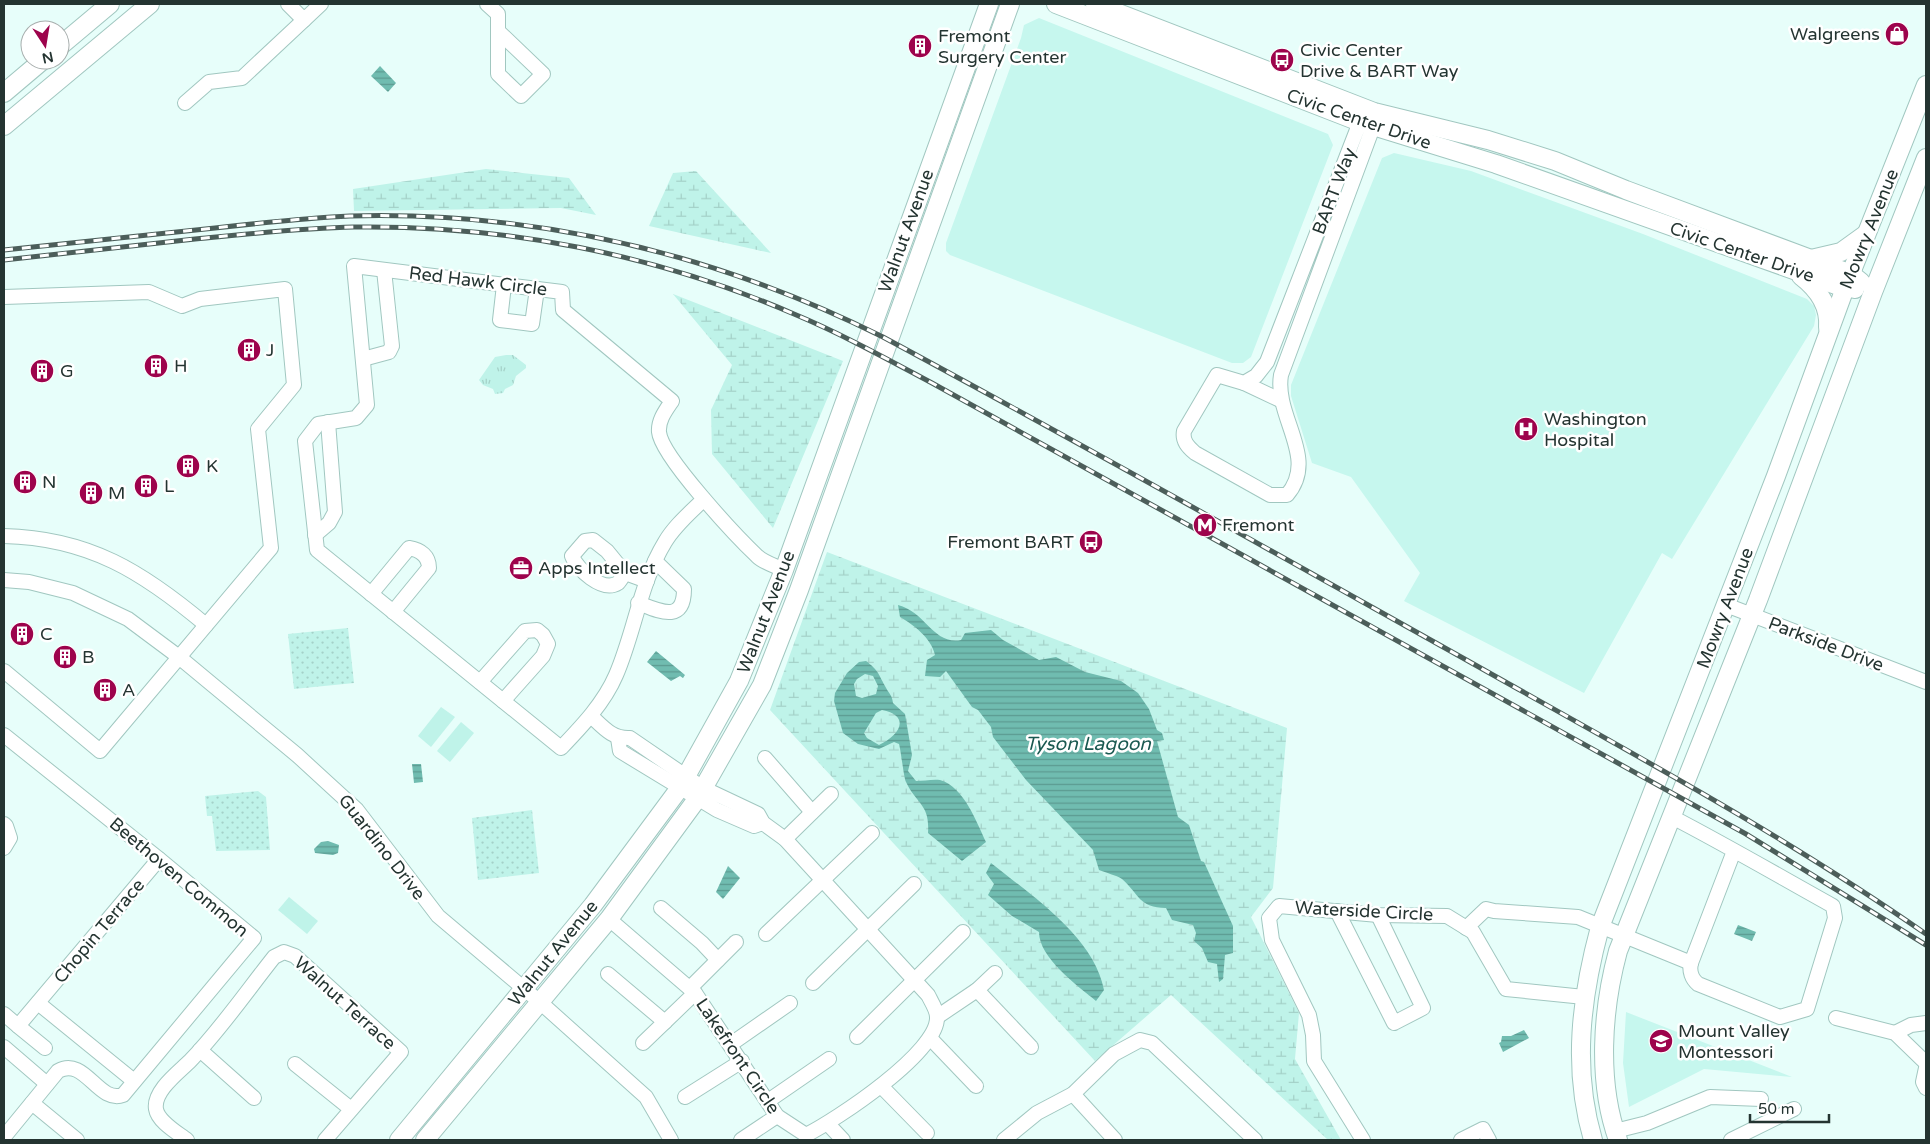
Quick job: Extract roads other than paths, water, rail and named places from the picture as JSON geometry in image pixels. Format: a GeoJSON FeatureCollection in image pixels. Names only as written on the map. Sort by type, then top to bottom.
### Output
{"type":"FeatureCollection","features":[{"type":"Feature","properties":{"kind":"main road"},"geometry":{"type":"LineString","coordinates":[[70,38],[110,4]]}},
{"type":"Feature","properties":{"kind":"main road"},"geometry":{"type":"LineString","coordinates":[[4,126],[150,4]]}},
{"type":"Feature","properties":{"kind":"main road","name":"Walnut Avenue"},"geometry":{"type":"LineString","coordinates":[[399,1140],[593,905],[682,783],[739,681],[784,570],[989,4]]}},
{"type":"Feature","properties":{"kind":"main road","name":"Walnut Avenue"},"geometry":{"type":"LineString","coordinates":[[425,1140],[609,919],[700,794],[759,691],[1010,4]]}},
{"type":"Feature","properties":{"kind":"main road","name":"Civic Center Drive"},"geometry":{"type":"LineString","coordinates":[[1056,4],[1369,120],[1793,270],[1848,281]]}},
{"type":"Feature","properties":{"kind":"main road","name":"Civic Center Drive"},"geometry":{"type":"LineString","coordinates":[[1095,4],[1369,120],[1488,140],[1556,160],[1626,190],[1811,259],[1848,281],[1873,292]]}},
{"type":"Feature","properties":{"kind":"main road"},"geometry":{"type":"LineString","coordinates":[[4,93],[31,70]]}},
{"type":"Feature","properties":{"kind":"main road","name":"Mowry Avenue"},"geometry":{"type":"LineString","coordinates":[[1593,1140],[1584,1101],[1581,1032],[1584,997],[1600,927],[1726,605],[1848,281],[1926,85]]}},
{"type":"Feature","properties":{"kind":"main road","name":"Mowry Avenue"},"geometry":{"type":"LineString","coordinates":[[1617,1136],[1605,1073],[1604,1038],[1612,975],[1624,936],[1752,615],[1873,292],[1925,167]]}},
{"type":"Feature","properties":{"kind":"main road"},"geometry":{"type":"LineString","coordinates":[[1811,259],[1841,252],[1868,232]]}},
{"type":"Feature","properties":{"kind":"main road"},"geometry":{"type":"LineString","coordinates":[[1793,270],[1810,283],[1824,303],[1828,316],[1827,338]]}},
{"type":"Feature","properties":{"kind":"street"},"geometry":{"type":"LineString","coordinates":[[288,4],[304,20]]}},
{"type":"Feature","properties":{"kind":"street"},"geometry":{"type":"LineString","coordinates":[[185,103],[209,82],[242,78],[321,4]]}},
{"type":"Feature","properties":{"kind":"street"},"geometry":{"type":"LineString","coordinates":[[488,4],[498,14],[498,31]]}},
{"type":"Feature","properties":{"kind":"street","name":"BART Way"},"geometry":{"type":"LineString","coordinates":[[1244,383],[1256,376],[1268,362],[1369,120]]}},
{"type":"Feature","properties":{"kind":"street","name":"BART Way"},"geometry":{"type":"LineString","coordinates":[[1280,400],[1244,383],[1217,375],[1203,395],[1184,431],[1183,437],[1187,446],[1195,453],[1270,495],[1279,497],[1287,495],[1292,489],[1300,469],[1292,435],[1280,400],[1279,387],[1283,368],[1369,120]]}},
{"type":"Feature","properties":{"kind":"street","name":"Red Hawk Circle"},"geometry":{"type":"LineString","coordinates":[[363,359],[354,266],[562,292],[562,310],[672,401],[661,418],[659,432],[664,448],[704,498]]}},
{"type":"Feature","properties":{"kind":"street"},"geometry":{"type":"LineString","coordinates":[[384,270],[392,346],[389,352],[363,359],[367,405],[356,418],[318,424],[305,441],[317,550],[561,748],[591,716],[616,674],[638,603],[655,561],[666,540],[704,498],[759,558],[784,570]]}},
{"type":"Feature","properties":{"kind":"street"},"geometry":{"type":"LineString","coordinates":[[504,285],[500,320],[532,324],[537,289]]}},
{"type":"Feature","properties":{"kind":"street"},"geometry":{"type":"LineString","coordinates":[[4,297],[149,292],[182,306],[200,300],[285,289],[294,386],[258,428],[271,548],[100,751],[4,671]]}},
{"type":"Feature","properties":{"kind":"street"},"geometry":{"type":"LineString","coordinates":[[315,535],[329,523],[336,512],[328,422]]}},
{"type":"Feature","properties":{"kind":"street"},"geometry":{"type":"LineString","coordinates":[[4,536],[30,537],[92,551],[128,567],[182,604],[206,625]]}},
{"type":"Feature","properties":{"kind":"street"},"geometry":{"type":"LineString","coordinates":[[371,594],[409,548],[417,549],[425,554],[429,568],[394,612]]}},
{"type":"Feature","properties":{"kind":"street"},"geometry":{"type":"LineString","coordinates":[[638,603],[663,613],[676,612],[681,607],[684,599],[684,589],[655,561]]}},
{"type":"Feature","properties":{"kind":"street"},"geometry":{"type":"LineString","coordinates":[[625,573],[647,581]]}},
{"type":"Feature","properties":{"kind":"street","name":"Guardino Drive"},"geometry":{"type":"LineString","coordinates":[[4,580],[29,582],[73,592],[128,619],[179,657],[330,783],[358,810],[438,916],[541,1003],[646,1097],[671,1140]]}},
{"type":"Feature","properties":{"kind":"street","name":"Parkside Drive"},"geometry":{"type":"LineString","coordinates":[[1726,605],[1926,682]]}},
{"type":"Feature","properties":{"kind":"street"},"geometry":{"type":"LineString","coordinates":[[480,682],[525,631],[537,630],[543,635],[548,644],[543,656],[503,701]]}},
{"type":"Feature","properties":{"kind":"street"},"geometry":{"type":"LineString","coordinates":[[591,716],[618,738],[630,738],[682,783],[740,821],[754,826],[763,823],[785,839],[867,931],[928,995],[937,1017],[977,990],[995,973]]}},
{"type":"Feature","properties":{"kind":"street","name":"Beethoven Common"},"geometry":{"type":"LineString","coordinates":[[4,735],[159,858],[254,938],[134,1081]]}},
{"type":"Feature","properties":{"kind":"street"},"geometry":{"type":"LineString","coordinates":[[765,758],[812,812]]}},
{"type":"Feature","properties":{"kind":"street"},"geometry":{"type":"LineString","coordinates":[[785,839],[831,794]]}},
{"type":"Feature","properties":{"kind":"street"},"geometry":{"type":"LineString","coordinates":[[1672,817],[1734,851],[1833,906],[1835,918],[1807,1009],[1780,1017],[1698,984],[1692,978],[1691,963],[1734,851]]}},
{"type":"Feature","properties":{"kind":"street"},"geometry":{"type":"LineString","coordinates":[[4,824],[10,838],[4,848]]}},
{"type":"Feature","properties":{"kind":"street"},"geometry":{"type":"LineString","coordinates":[[766,934],[872,833]]}},
{"type":"Feature","properties":{"kind":"street","name":"Chopin Terrace"},"geometry":{"type":"LineString","coordinates":[[38,1002],[159,858]]}},
{"type":"Feature","properties":{"kind":"street"},"geometry":{"type":"LineString","coordinates":[[813,983],[914,884]]}},
{"type":"Feature","properties":{"kind":"street","name":"Waterside Circle"},"geometry":{"type":"LineString","coordinates":[[1363,1140],[1314,1061],[1313,1035],[1309,1015],[1272,940],[1269,918],[1279,906],[1378,915],[1447,916],[1470,930]]}},
{"type":"Feature","properties":{"kind":"street"},"geometry":{"type":"LineString","coordinates":[[661,908],[702,943],[718,960]]}},
{"type":"Feature","properties":{"kind":"street"},"geometry":{"type":"LineString","coordinates":[[1584,997],[1506,989],[1470,930],[1490,910],[1578,918],[1691,963]]}},
{"type":"Feature","properties":{"kind":"street"},"geometry":{"type":"LineString","coordinates":[[1337,911],[1394,1023],[1423,1008],[1378,915]]}},
{"type":"Feature","properties":{"kind":"street","name":"Lakefront Circle"},"geometry":{"type":"LineString","coordinates":[[609,919],[693,991],[731,1044],[777,1116],[806,1138],[881,1086],[930,1038],[937,1017]]}},
{"type":"Feature","properties":{"kind":"street"},"geometry":{"type":"LineString","coordinates":[[857,1037],[963,932]]}},
{"type":"Feature","properties":{"kind":"street"},"geometry":{"type":"LineString","coordinates":[[643,1043],[665,1022],[718,960],[736,942]]}},
{"type":"Feature","properties":{"kind":"street","name":"Walnut Terrace"},"geometry":{"type":"LineString","coordinates":[[187,1140],[161,1119],[156,1111],[156,1101],[164,1087],[200,1050],[274,957],[284,952],[289,953],[401,1052],[326,1140]]}},
{"type":"Feature","properties":{"kind":"street"},"geometry":{"type":"LineString","coordinates":[[608,974],[665,1022]]}},
{"type":"Feature","properties":{"kind":"street"},"geometry":{"type":"LineString","coordinates":[[977,990],[1031,1047]]}},
{"type":"Feature","properties":{"kind":"street"},"geometry":{"type":"LineString","coordinates":[[4,1137],[58,1071],[72,1067],[110,1095],[117,1097],[123,1095],[134,1081],[38,1002],[18,1026]]}},
{"type":"Feature","properties":{"kind":"street"},"geometry":{"type":"LineString","coordinates":[[731,1044],[790,1003]]}},
{"type":"Feature","properties":{"kind":"street"},"geometry":{"type":"LineString","coordinates":[[4,1014],[45,1048]]}},
{"type":"Feature","properties":{"kind":"street"},"geometry":{"type":"LineString","coordinates":[[1836,1018],[1895,1033],[1926,1063]]}},
{"type":"Feature","properties":{"kind":"street"},"geometry":{"type":"LineString","coordinates":[[1895,1033],[1911,1025],[1926,1023]]}},
{"type":"Feature","properties":{"kind":"street"},"geometry":{"type":"LineString","coordinates":[[930,1038],[976,1086]]}},
{"type":"Feature","properties":{"kind":"street"},"geometry":{"type":"LineString","coordinates":[[1004,1140],[1037,1114],[1073,1094],[1114,1054],[1140,1040],[1152,1043],[1255,1140]]}},
{"type":"Feature","properties":{"kind":"street"},"geometry":{"type":"LineString","coordinates":[[4,1047],[47,1084]]}},
{"type":"Feature","properties":{"kind":"street"},"geometry":{"type":"LineString","coordinates":[[200,1050],[254,1098]]}},
{"type":"Feature","properties":{"kind":"street"},"geometry":{"type":"LineString","coordinates":[[768,1100],[829,1059]]}},
{"type":"Feature","properties":{"kind":"street"},"geometry":{"type":"LineString","coordinates":[[685,1097],[742,1061]]}},
{"type":"Feature","properties":{"kind":"street"},"geometry":{"type":"LineString","coordinates":[[295,1064],[351,1109]]}},
{"type":"Feature","properties":{"kind":"street"},"geometry":{"type":"LineString","coordinates":[[1926,1068],[1923,1082],[1926,1088]]}},
{"type":"Feature","properties":{"kind":"street"},"geometry":{"type":"LineString","coordinates":[[881,1086],[927,1133]]}},
{"type":"Feature","properties":{"kind":"street"},"geometry":{"type":"LineString","coordinates":[[1073,1094],[1115,1140]]}},
{"type":"Feature","properties":{"kind":"street"},"geometry":{"type":"LineString","coordinates":[[1617,1136],[1710,1097],[1761,1099]]}},
{"type":"Feature","properties":{"kind":"street"},"geometry":{"type":"LineString","coordinates":[[32,1103],[77,1140]]}},
{"type":"Feature","properties":{"kind":"street"},"geometry":{"type":"LineString","coordinates":[[1731,1140],[1794,1109]]}},
{"type":"Feature","properties":{"kind":"street"},"geometry":{"type":"LineString","coordinates":[[741,1140],[777,1116]]}},
{"type":"Feature","properties":{"kind":"street"},"geometry":{"type":"LineString","coordinates":[[828,1124],[843,1140]]}},
{"type":"Feature","properties":{"kind":"street"},"geometry":{"type":"LineString","coordinates":[[1461,1140],[1483,1129],[1489,1140]]}},
{"type":"Feature","properties":{"kind":"water"},"geometry":{"type":"Polygon","coordinates":[[[380,66],[396,83],[388,92],[371,76],[380,66]]]}},
{"type":"Feature","properties":{"kind":"water","name":"Tyson Lagoon"},"geometry":{"type":"Polygon","coordinates":[[[898,605],[916,614],[943,638],[961,640],[965,633],[991,630],[1003,640],[1039,660],[1056,657],[1085,672],[1121,681],[1138,693],[1149,709],[1157,730],[1162,733],[1164,740],[1157,741],[1178,817],[1189,825],[1201,861],[1204,862],[1233,926],[1233,953],[1225,955],[1223,979],[1219,982],[1217,964],[1208,962],[1202,948],[1194,941],[1196,933],[1193,925],[1172,920],[1166,908],[1150,906],[1140,899],[1122,879],[1099,870],[1093,850],[1026,780],[993,737],[991,727],[978,710],[972,707],[946,671],[940,677],[925,676],[927,660],[935,655],[933,649],[921,633],[900,617],[898,605]]]}},
{"type":"Feature","properties":{"kind":"water"},"geometry":{"type":"Polygon","coordinates":[[[656,651],[685,675],[683,678],[680,676],[671,681],[647,662],[656,651]]]}},
{"type":"Feature","properties":{"kind":"water"},"geometry":{"type":"Polygon","coordinates":[[[866,661],[875,669],[891,696],[893,703],[905,714],[912,755],[908,771],[916,781],[940,780],[948,784],[962,797],[973,815],[986,842],[962,861],[928,833],[925,810],[905,780],[899,744],[894,742],[879,749],[858,744],[843,733],[834,701],[835,693],[847,673],[859,662],[866,661]],[[865,674],[857,679],[854,684],[856,696],[862,698],[876,694],[878,686],[873,676],[865,674]],[[882,710],[876,713],[864,733],[867,738],[879,745],[897,732],[900,721],[891,713],[882,710]]]}},
{"type":"Feature","properties":{"kind":"water"},"geometry":{"type":"Polygon","coordinates":[[[412,764],[421,764],[423,782],[414,783],[412,764]]]}},
{"type":"Feature","properties":{"kind":"water"},"geometry":{"type":"Polygon","coordinates":[[[328,841],[339,845],[338,853],[333,855],[315,853],[314,849],[321,842],[328,841]]]}},
{"type":"Feature","properties":{"kind":"water"},"geometry":{"type":"Polygon","coordinates":[[[991,863],[1059,919],[1088,952],[1098,971],[1104,990],[1096,1001],[1052,961],[1045,952],[1039,932],[1012,916],[988,895],[994,884],[986,873],[991,863]]]}},
{"type":"Feature","properties":{"kind":"water"},"geometry":{"type":"Polygon","coordinates":[[[728,866],[740,878],[723,899],[716,892],[728,866]]]}},
{"type":"Feature","properties":{"kind":"water"},"geometry":{"type":"Polygon","coordinates":[[[1738,925],[1756,932],[1752,941],[1734,934],[1738,925]]]}},
{"type":"Feature","properties":{"kind":"water"},"geometry":{"type":"Polygon","coordinates":[[[1524,1030],[1529,1038],[1503,1052],[1499,1043],[1502,1036],[1511,1036],[1524,1030]]]}},
{"type":"Feature","properties":{"kind":"railway"},"geometry":{"type":"LineString","coordinates":[[4,250],[299,219],[350,216],[420,216],[489,221],[557,230],[624,244],[690,261],[756,282],[820,308],[883,337],[1177,498],[1759,826],[1926,934]]}},
{"type":"Feature","properties":{"kind":"railway"},"geometry":{"type":"LineString","coordinates":[[4,260],[294,230],[354,227],[411,228],[467,231],[578,247],[688,275],[741,293],[829,330],[932,383],[1746,834],[1926,945]]}},
{"type":"Feature","properties":{"kind":"place","name":"Walgreens"},"geometry":{"type":"Point","coordinates":[1897,34]}},
{"type":"Feature","properties":{"kind":"place","name":"Fremont Surgery Center"},"geometry":{"type":"Point","coordinates":[920,46]}},
{"type":"Feature","properties":{"kind":"place","name":"Civic Center Drive & BART Way"},"geometry":{"type":"Point","coordinates":[1282,60]}},
{"type":"Feature","properties":{"kind":"place","name":"J"},"geometry":{"type":"Point","coordinates":[249,350]}},
{"type":"Feature","properties":{"kind":"place","name":"H"},"geometry":{"type":"Point","coordinates":[156,366]}},
{"type":"Feature","properties":{"kind":"place","name":"G"},"geometry":{"type":"Point","coordinates":[42,371]}},
{"type":"Feature","properties":{"kind":"place","name":"Washington Hospital"},"geometry":{"type":"Point","coordinates":[1526,429]}},
{"type":"Feature","properties":{"kind":"place","name":"K"},"geometry":{"type":"Point","coordinates":[188,466]}},
{"type":"Feature","properties":{"kind":"place","name":"N"},"geometry":{"type":"Point","coordinates":[25,482]}},
{"type":"Feature","properties":{"kind":"place","name":"L"},"geometry":{"type":"Point","coordinates":[146,486]}},
{"type":"Feature","properties":{"kind":"place","name":"M"},"geometry":{"type":"Point","coordinates":[91,493]}},
{"type":"Feature","properties":{"kind":"place","name":"Fremont"},"geometry":{"type":"Point","coordinates":[1205,525]}},
{"type":"Feature","properties":{"kind":"place","name":"Fremont BART"},"geometry":{"type":"Point","coordinates":[1091,542]}},
{"type":"Feature","properties":{"kind":"place","name":"Apps Intellect"},"geometry":{"type":"Point","coordinates":[521,568]}},
{"type":"Feature","properties":{"kind":"place","name":"C"},"geometry":{"type":"Point","coordinates":[22,634]}},
{"type":"Feature","properties":{"kind":"place","name":"B"},"geometry":{"type":"Point","coordinates":[65,657]}},
{"type":"Feature","properties":{"kind":"place","name":"A"},"geometry":{"type":"Point","coordinates":[105,690]}},
{"type":"Feature","properties":{"kind":"place","name":"Mount Valley Montessori"},"geometry":{"type":"Point","coordinates":[1661,1041]}}]}
